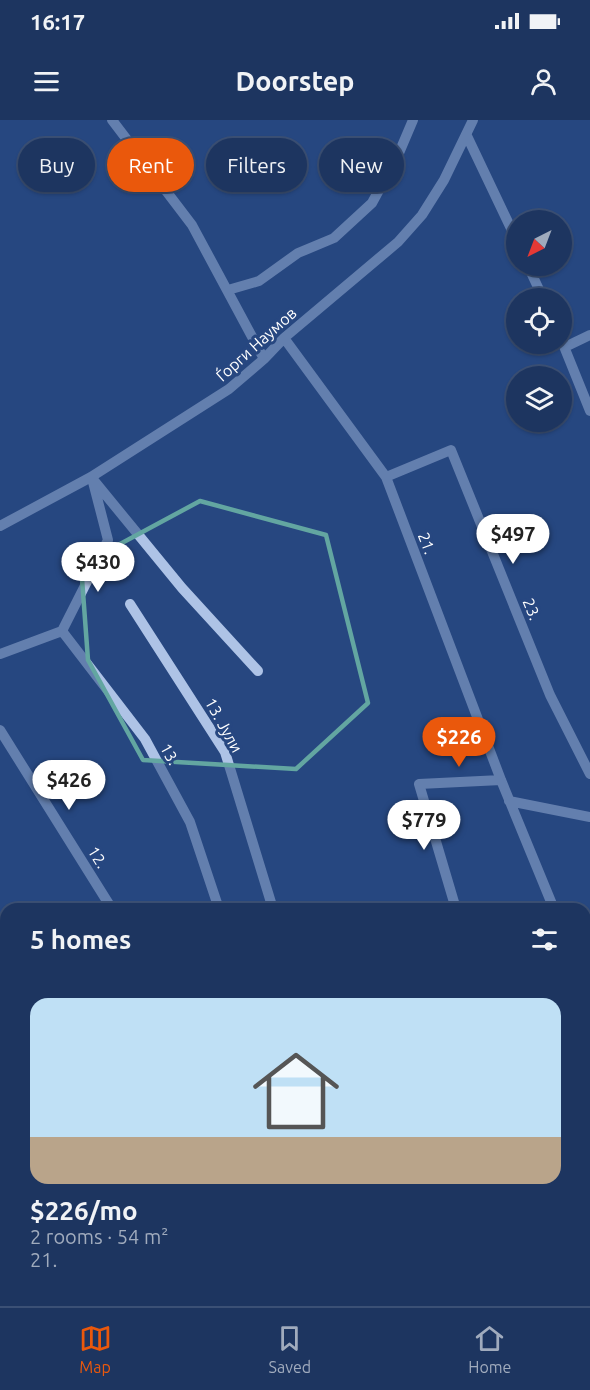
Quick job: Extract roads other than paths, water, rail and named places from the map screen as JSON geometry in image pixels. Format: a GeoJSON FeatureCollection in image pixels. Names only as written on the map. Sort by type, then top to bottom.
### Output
{"type":"FeatureCollection","features":[{"type":"Feature","properties":{"kind":"street"},"geometry":{"type":"LineString","coordinates":[[112,120],[192,225],[264,359]]}},
{"type":"Feature","properties":{"kind":"street"},"geometry":{"type":"LineString","coordinates":[[228,290],[259,281],[298,253],[334,238],[372,203],[399,153],[413,120]]}},
{"type":"Feature","properties":{"kind":"street","name":"Ѓорги Наумов"},"geometry":{"type":"LineString","coordinates":[[0,526],[92,477],[229,389],[264,359],[284,338],[398,242],[422,214],[444,180],[473,120]]}},
{"type":"Feature","properties":{"kind":"street"},"geometry":{"type":"LineString","coordinates":[[467,136],[506,218]]}},
{"type":"Feature","properties":{"kind":"street"},"geometry":{"type":"LineString","coordinates":[[572,340],[590,335]]}},
{"type":"Feature","properties":{"kind":"street","name":"21."},"geometry":{"type":"LineString","coordinates":[[284,338],[386,477],[501,780],[552,903]]}},
{"type":"Feature","properties":{"kind":"street"},"geometry":{"type":"LineString","coordinates":[[567,354],[590,411]]}},
{"type":"Feature","properties":{"kind":"street","name":"23."},"geometry":{"type":"LineString","coordinates":[[386,477],[451,450],[550,695],[590,774]]}},
{"type":"Feature","properties":{"kind":"street"},"geometry":{"type":"LineString","coordinates":[[0,654],[63,631],[108,540],[92,477]]}},
{"type":"Feature","properties":{"kind":"street"},"geometry":{"type":"LineString","coordinates":[[92,477],[182,588],[258,671]]}},
{"type":"Feature","properties":{"kind":"street","name":"13. Јули"},"geometry":{"type":"LineString","coordinates":[[130,604],[225,752],[271,903]]}},
{"type":"Feature","properties":{"kind":"street","name":"13."},"geometry":{"type":"LineString","coordinates":[[63,631],[145,739],[190,822],[217,903]]}},
{"type":"Feature","properties":{"kind":"street","name":"12."},"geometry":{"type":"LineString","coordinates":[[0,730],[108,903]]}},
{"type":"Feature","properties":{"kind":"street"},"geometry":{"type":"LineString","coordinates":[[454,903],[419,784],[501,780]]}},
{"type":"Feature","properties":{"kind":"street"},"geometry":{"type":"LineString","coordinates":[[510,801],[590,817]]}}]}
